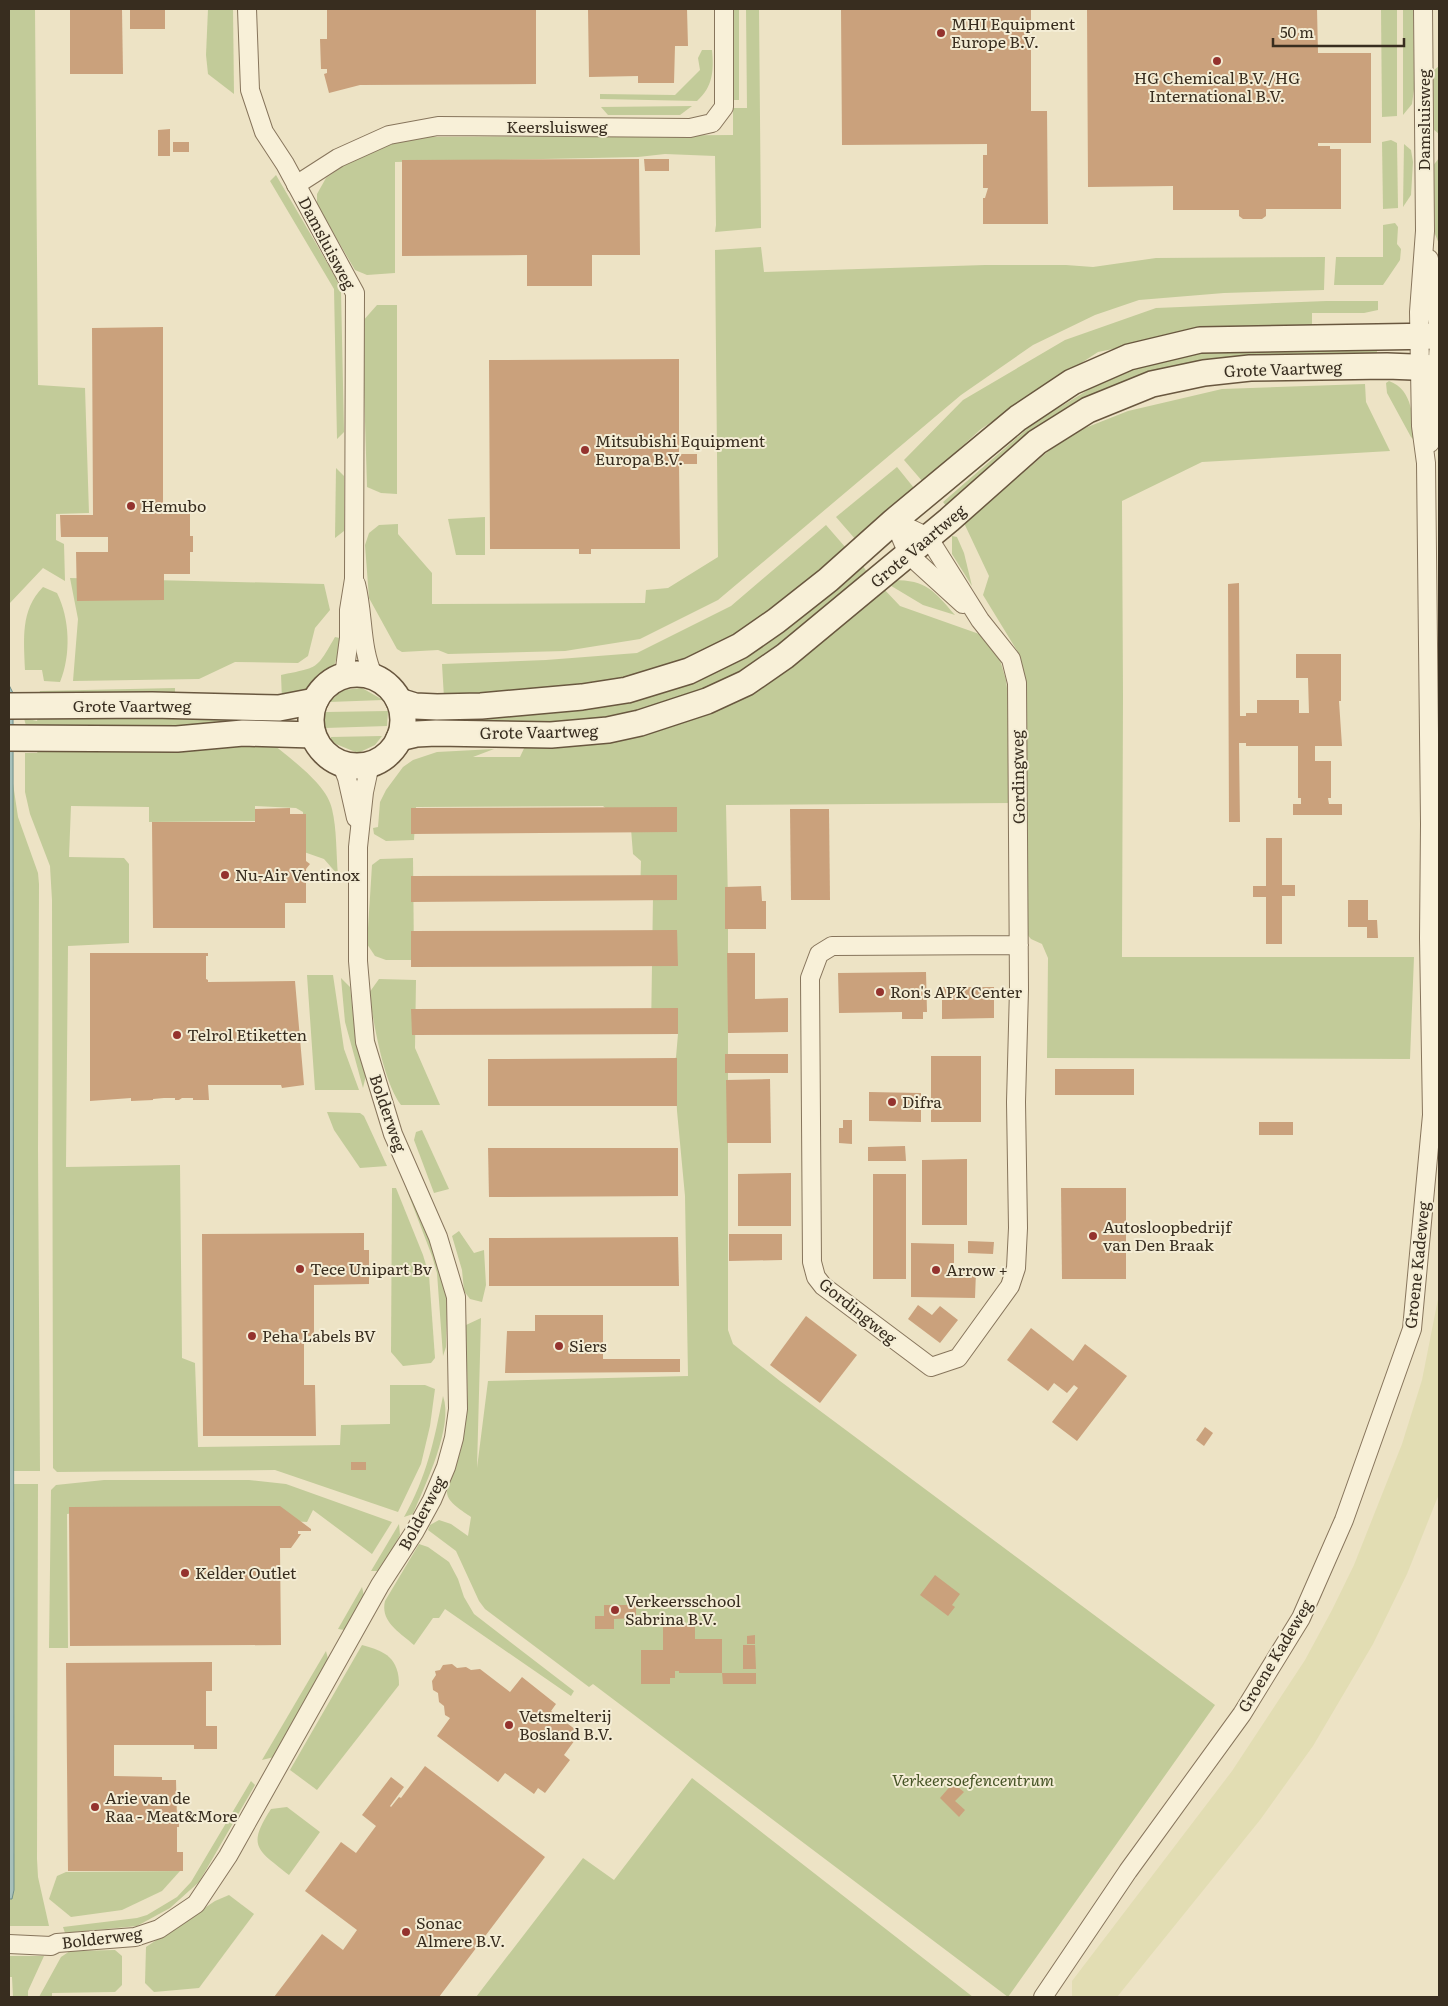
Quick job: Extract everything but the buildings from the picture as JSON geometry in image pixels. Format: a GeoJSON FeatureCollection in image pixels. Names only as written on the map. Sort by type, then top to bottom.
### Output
{"type":"FeatureCollection","features":[{"type":"Feature","properties":{"kind":"main road","name":"Grote Vaartweg"},"geometry":{"type":"LineString","coordinates":[[399,701],[415,706],[437,707],[481,706],[582,697],[627,690],[689,671],[740,646],[776,621],[828,580],[894,521],[1018,418],[1072,382],[1130,357],[1200,340],[1434,338]]}},
{"type":"Feature","properties":{"kind":"main road","name":"Grote Vaartweg"},"geometry":{"type":"LineString","coordinates":[[399,738],[416,734],[436,733],[551,735],[608,730],[640,723],[707,701],[746,683],[785,656],[928,538],[1037,442],[1088,410],[1152,384],[1204,373],[1250,368],[1433,368]]}},
{"type":"Feature","properties":{"kind":"main road"},"geometry":{"type":"LineString","coordinates":[[354,674],[374,677],[389,687],[399,701],[402,713],[402,726],[399,738],[388,754],[370,764],[350,766],[341,763],[329,756],[320,747],[313,735],[311,723],[315,701],[322,690],[333,681],[344,676],[354,674]]}},
{"type":"Feature","properties":{"kind":"main road","name":"Grote Vaartweg"},"geometry":{"type":"LineString","coordinates":[[9,706],[152,705],[279,708],[315,701]]}},
{"type":"Feature","properties":{"kind":"main road","name":"Grote Vaartweg"},"geometry":{"type":"LineString","coordinates":[[9,738],[177,739],[243,733],[313,735]]}},
{"type":"Feature","properties":{"kind":"street","name":"Damsluisweg"},"geometry":{"type":"LineString","coordinates":[[247,9],[250,90],[264,132],[296,185],[355,293],[354,579],[349,610],[349,638],[344,676]]}},
{"type":"Feature","properties":{"kind":"street","name":"Keersluisweg"},"geometry":{"type":"LineString","coordinates":[[296,185],[338,158],[389,135],[438,126],[690,128],[712,123],[724,107],[724,9]]}},
{"type":"Feature","properties":{"kind":"street","name":"Damsluisweg"},"geometry":{"type":"LineString","coordinates":[[1423,9],[1425,231],[1420,287],[1434,338],[1433,368]]}},
{"type":"Feature","properties":{"kind":"street","name":"Groene Kadeweg"},"geometry":{"type":"LineString","coordinates":[[1043,1997],[1128,1871],[1242,1714],[1301,1618],[1344,1520],[1412,1329],[1432,1115],[1426,463],[1434,416],[1433,368]]}},
{"type":"Feature","properties":{"kind":"street"},"geometry":{"type":"LineString","coordinates":[[894,521],[928,538]]}},
{"type":"Feature","properties":{"kind":"street","name":"Gordingweg"},"geometry":{"type":"LineString","coordinates":[[894,521],[908,554],[980,620]]}},
{"type":"Feature","properties":{"kind":"street","name":"Gordingweg"},"geometry":{"type":"LineString","coordinates":[[928,538],[980,620],[1011,659],[1017,682],[1019,945],[1016,1102],[1018,1228],[1016,1268],[1010,1286],[958,1358],[931,1368],[822,1286],[816,1277],[812,1262],[810,978],[819,954],[832,946],[1019,945]]}},
{"type":"Feature","properties":{"kind":"street","name":"Damsluisweg"},"geometry":{"type":"LineString","coordinates":[[354,579],[361,605],[367,664],[374,677]]}},
{"type":"Feature","properties":{"kind":"street","name":"Bolderweg"},"geometry":{"type":"LineString","coordinates":[[341,763],[347,778],[359,828]]}},
{"type":"Feature","properties":{"kind":"street","name":"Bolderweg"},"geometry":{"type":"LineString","coordinates":[[9,1944],[51,1946],[57,1943],[136,1938],[159,1929],[196,1904],[228,1856],[276,1773],[368,1607],[432,1500],[446,1467],[454,1438],[458,1409],[456,1297],[438,1237],[393,1134],[364,1042],[358,961],[359,828],[370,764]]}},
{"type":"Feature","properties":{"kind":"shaded area"},"geometry":{"type":"Polygon","coordinates":[[[1439,1294],[1439,1494],[1407,1574],[1373,1644],[1313,1746],[1260,1820],[1117,1997],[1072,1997],[1072,1981],[1232,1771],[1305,1660],[1332,1610],[1354,1565],[1402,1444],[1422,1380],[1439,1294]]]}},
{"type":"Feature","properties":{"kind":"green space"},"geometry":{"type":"Polygon","coordinates":[[[9,9],[35,9],[38,385],[85,388],[89,513],[56,514],[56,540],[64,544],[65,581],[43,568],[9,604],[9,9]]]}},
{"type":"Feature","properties":{"kind":"green space"},"geometry":{"type":"Polygon","coordinates":[[[208,9],[233,9],[234,94],[208,74],[206,55],[208,9]]]}},
{"type":"Feature","properties":{"kind":"green space"},"geometry":{"type":"Polygon","coordinates":[[[733,9],[739,9],[739,100],[733,100],[733,9]]]}},
{"type":"Feature","properties":{"kind":"green space"},"geometry":{"type":"Polygon","coordinates":[[[746,9],[759,9],[761,228],[715,232],[715,156],[665,154],[638,157],[395,162],[395,273],[367,275],[355,270],[317,205],[317,194],[326,178],[346,164],[395,140],[425,137],[733,135],[733,108],[747,108],[746,9]]]}},
{"type":"Feature","properties":{"kind":"green space"},"geometry":{"type":"Polygon","coordinates":[[[1381,9],[1397,9],[1397,116],[1382,117],[1381,9]]]}},
{"type":"Feature","properties":{"kind":"green space"},"geometry":{"type":"Polygon","coordinates":[[[1403,9],[1413,9],[1414,89],[1412,104],[1403,115],[1403,9]]]}},
{"type":"Feature","properties":{"kind":"green space"},"geometry":{"type":"Polygon","coordinates":[[[702,50],[712,50],[713,64],[709,84],[697,101],[600,99],[600,94],[675,95],[700,70],[698,58],[702,50]]]}},
{"type":"Feature","properties":{"kind":"green space"},"geometry":{"type":"Polygon","coordinates":[[[1439,66],[1439,134],[1433,129],[1433,71],[1439,66]]]}},
{"type":"Feature","properties":{"kind":"green space"},"geometry":{"type":"Polygon","coordinates":[[[692,106],[680,115],[608,115],[601,107],[692,106]]]}},
{"type":"Feature","properties":{"kind":"green space"},"geometry":{"type":"Polygon","coordinates":[[[1391,140],[1397,143],[1398,208],[1383,209],[1382,142],[1391,140]]]}},
{"type":"Feature","properties":{"kind":"green space"},"geometry":{"type":"Polygon","coordinates":[[[1404,144],[1411,150],[1413,162],[1411,195],[1403,207],[1404,144]]]}},
{"type":"Feature","properties":{"kind":"green space"},"geometry":{"type":"Polygon","coordinates":[[[1439,158],[1439,244],[1435,234],[1432,167],[1439,158]]]}},
{"type":"Feature","properties":{"kind":"green space"},"geometry":{"type":"Polygon","coordinates":[[[276,175],[335,276],[341,291],[344,432],[337,439],[334,289],[270,181],[276,175]]]}},
{"type":"Feature","properties":{"kind":"green space"},"geometry":{"type":"Polygon","coordinates":[[[1395,223],[1398,227],[1397,244],[1401,249],[1400,260],[1383,285],[1334,285],[1336,257],[1383,257],[1383,225],[1395,223]]]}},
{"type":"Feature","properties":{"kind":"green space"},"geometry":{"type":"Polygon","coordinates":[[[761,247],[764,272],[985,265],[1093,267],[1156,258],[1325,257],[1324,290],[1224,293],[1139,300],[1095,315],[1033,345],[961,395],[718,600],[640,639],[565,651],[448,654],[438,650],[402,652],[397,649],[369,598],[365,545],[369,533],[379,525],[398,524],[398,534],[432,573],[432,604],[645,603],[646,590],[668,588],[718,557],[715,250],[761,247]]]}},
{"type":"Feature","properties":{"kind":"green space"},"geometry":{"type":"Polygon","coordinates":[[[1326,301],[1378,301],[1378,310],[1364,313],[1312,313],[1312,326],[1212,329],[1098,352],[981,429],[923,482],[904,460],[963,400],[1065,340],[1156,308],[1326,301]]]}},
{"type":"Feature","properties":{"kind":"green space"},"geometry":{"type":"Polygon","coordinates":[[[377,305],[397,305],[397,494],[381,493],[367,487],[362,322],[377,305]]]}},
{"type":"Feature","properties":{"kind":"green space"},"geometry":{"type":"Polygon","coordinates":[[[1377,346],[1377,354],[1158,374],[947,507],[943,502],[1035,422],[1118,372],[1199,351],[1377,346]]]}},
{"type":"Feature","properties":{"kind":"green space"},"geometry":{"type":"Polygon","coordinates":[[[1389,381],[1397,385],[1407,398],[1416,442],[1411,437],[1387,393],[1386,383],[1389,381]]]}},
{"type":"Feature","properties":{"kind":"green space"},"geometry":{"type":"Polygon","coordinates":[[[1365,384],[1366,402],[1390,451],[1202,462],[1122,501],[1122,957],[1414,957],[1410,1059],[1047,1058],[1048,958],[1042,944],[1031,939],[1026,933],[1024,678],[1019,654],[983,595],[989,576],[964,523],[1052,448],[1080,430],[1128,411],[1222,389],[1365,384]]]}},
{"type":"Feature","properties":{"kind":"green space"},"geometry":{"type":"Polygon","coordinates":[[[897,467],[914,488],[856,540],[836,517],[897,467]]]}},
{"type":"Feature","properties":{"kind":"green space"},"geometry":{"type":"Polygon","coordinates":[[[336,468],[344,476],[344,531],[335,538],[336,468]]]}},
{"type":"Feature","properties":{"kind":"green space"},"geometry":{"type":"Polygon","coordinates":[[[485,517],[485,555],[456,555],[448,519],[485,517]]]}},
{"type":"Feature","properties":{"kind":"green space"},"geometry":{"type":"Polygon","coordinates":[[[826,525],[846,548],[764,618],[699,659],[643,678],[572,690],[444,698],[442,664],[546,660],[637,653],[731,606],[826,525]]]}},
{"type":"Feature","properties":{"kind":"green space"},"geometry":{"type":"Polygon","coordinates":[[[952,536],[957,537],[964,553],[972,586],[952,554],[952,536]]]}},
{"type":"Feature","properties":{"kind":"green space"},"geometry":{"type":"Polygon","coordinates":[[[861,563],[867,572],[779,647],[739,673],[657,709],[581,723],[442,726],[442,712],[550,713],[634,699],[861,563]]]}},
{"type":"Feature","properties":{"kind":"green space"},"geometry":{"type":"Polygon","coordinates":[[[70,578],[324,584],[330,610],[315,628],[308,656],[298,663],[235,662],[199,679],[73,681],[78,619],[70,578]]]}},
{"type":"Feature","properties":{"kind":"green space"},"geometry":{"type":"Polygon","coordinates":[[[893,580],[914,582],[929,588],[955,615],[923,605],[888,584],[893,580]]]}},
{"type":"Feature","properties":{"kind":"green space"},"geometry":{"type":"Polygon","coordinates":[[[43,587],[57,593],[67,625],[66,660],[60,682],[44,681],[42,670],[25,670],[24,637],[27,615],[30,605],[43,587]]]}},
{"type":"Feature","properties":{"kind":"green space","name":"Verkeersoefencentrum"},"geometry":{"type":"Polygon","coordinates":[[[882,587],[900,606],[982,635],[1000,660],[1006,680],[1010,712],[1011,803],[726,805],[728,903],[728,1330],[733,1344],[780,1381],[1215,1705],[1008,1997],[593,1684],[589,1687],[485,1609],[479,1601],[456,1551],[428,1530],[430,1525],[439,1520],[451,1524],[468,1536],[471,1517],[450,1500],[447,1493],[461,1450],[465,1430],[467,1400],[466,1325],[481,1318],[477,1468],[488,1381],[688,1376],[685,1196],[677,1111],[675,1059],[678,1034],[651,1034],[653,897],[640,898],[641,861],[633,854],[631,829],[603,806],[416,807],[414,840],[386,841],[374,834],[373,828],[378,827],[380,802],[386,790],[403,767],[413,760],[437,752],[494,749],[473,757],[520,757],[527,742],[644,732],[882,587]]]}},
{"type":"Feature","properties":{"kind":"green space"},"geometry":{"type":"Polygon","coordinates":[[[335,637],[340,638],[338,654],[333,669],[318,680],[309,690],[282,700],[281,675],[315,665],[324,656],[335,637]]]}},
{"type":"Feature","properties":{"kind":"green space"},"geometry":{"type":"Polygon","coordinates":[[[175,688],[175,694],[39,696],[40,691],[175,688]]]}},
{"type":"Feature","properties":{"kind":"green space"},"geometry":{"type":"Polygon","coordinates":[[[362,688],[383,700],[329,702],[343,690],[362,688]]]}},
{"type":"Feature","properties":{"kind":"green space"},"geometry":{"type":"Polygon","coordinates":[[[388,711],[387,726],[325,728],[322,719],[326,712],[388,711]]]}},
{"type":"Feature","properties":{"kind":"green space"},"geometry":{"type":"Polygon","coordinates":[[[269,714],[269,726],[26,726],[24,718],[37,721],[38,716],[269,714]]]}},
{"type":"Feature","properties":{"kind":"green space"},"geometry":{"type":"Polygon","coordinates":[[[382,736],[375,745],[358,753],[331,742],[331,737],[382,736]]]}},
{"type":"Feature","properties":{"kind":"green space"},"geometry":{"type":"Polygon","coordinates":[[[267,739],[305,771],[329,799],[335,825],[338,875],[324,859],[304,852],[303,812],[296,808],[255,806],[255,821],[149,822],[149,807],[71,806],[69,857],[124,858],[129,864],[129,943],[68,946],[66,1167],[180,1165],[182,1358],[195,1363],[198,1447],[340,1445],[341,1425],[390,1424],[390,1385],[425,1385],[435,1389],[430,1426],[421,1464],[398,1512],[275,1470],[57,1472],[53,1468],[52,900],[50,866],[30,814],[25,792],[25,753],[37,753],[40,748],[267,739]]]}},
{"type":"Feature","properties":{"kind":"green space"},"geometry":{"type":"Polygon","coordinates":[[[12,777],[18,817],[38,873],[39,884],[40,1471],[13,1471],[12,777]]]}},
{"type":"Feature","properties":{"kind":"green space"},"geometry":{"type":"Polygon","coordinates":[[[413,858],[414,960],[386,960],[375,956],[367,944],[372,865],[380,859],[413,858]]]}},
{"type":"Feature","properties":{"kind":"green space"},"geometry":{"type":"Polygon","coordinates":[[[307,975],[333,975],[344,1049],[359,1090],[315,1090],[307,975]]]}},
{"type":"Feature","properties":{"kind":"green space"},"geometry":{"type":"Polygon","coordinates":[[[341,978],[350,987],[355,1032],[366,1075],[363,1088],[345,1022],[341,978]]]}},
{"type":"Feature","properties":{"kind":"green space"},"geometry":{"type":"Polygon","coordinates":[[[379,979],[416,980],[415,1048],[440,1105],[401,1105],[395,1095],[380,1052],[369,993],[379,979]]]}},
{"type":"Feature","properties":{"kind":"green space"},"geometry":{"type":"Polygon","coordinates":[[[327,1112],[360,1113],[364,1116],[387,1166],[360,1168],[334,1130],[327,1112]]]}},
{"type":"Feature","properties":{"kind":"green space"},"geometry":{"type":"Polygon","coordinates":[[[422,1130],[449,1189],[434,1193],[414,1140],[416,1132],[422,1130]]]}},
{"type":"Feature","properties":{"kind":"green space"},"geometry":{"type":"Polygon","coordinates":[[[392,1188],[396,1188],[429,1275],[435,1358],[431,1363],[403,1366],[391,1352],[392,1188]]]}},
{"type":"Feature","properties":{"kind":"green space"},"geometry":{"type":"Polygon","coordinates":[[[406,1188],[419,1206],[435,1248],[445,1285],[447,1308],[446,1347],[443,1356],[437,1273],[406,1188]]]}},
{"type":"Feature","properties":{"kind":"green space"},"geometry":{"type":"Polygon","coordinates":[[[459,1231],[474,1253],[484,1250],[486,1285],[482,1302],[470,1299],[464,1291],[462,1270],[452,1236],[459,1231]]]}},
{"type":"Feature","properties":{"kind":"green space"},"geometry":{"type":"Polygon","coordinates":[[[443,1396],[445,1423],[437,1455],[413,1514],[404,1517],[424,1473],[433,1443],[443,1396]]]}},
{"type":"Feature","properties":{"kind":"green space"},"geometry":{"type":"Polygon","coordinates":[[[104,1480],[249,1480],[286,1484],[392,1522],[372,1554],[313,1510],[307,1522],[100,1509],[67,1514],[68,1648],[49,1648],[51,1490],[56,1485],[104,1480]]]}},
{"type":"Feature","properties":{"kind":"green space"},"geometry":{"type":"Polygon","coordinates":[[[14,1484],[38,1484],[37,1859],[38,1877],[49,1926],[9,1926],[9,1899],[12,1899],[14,1890],[14,1484]]]}},
{"type":"Feature","properties":{"kind":"green space"},"geometry":{"type":"Polygon","coordinates":[[[399,1524],[400,1535],[380,1571],[371,1571],[399,1524]]]}},
{"type":"Feature","properties":{"kind":"green space"},"geometry":{"type":"Polygon","coordinates":[[[419,1544],[428,1547],[449,1562],[458,1579],[464,1597],[474,1614],[574,1691],[571,1696],[445,1609],[439,1618],[433,1618],[414,1645],[392,1626],[385,1615],[385,1601],[419,1544]]]}},
{"type":"Feature","properties":{"kind":"green space"},"geometry":{"type":"Polygon","coordinates":[[[362,1587],[364,1596],[345,1630],[338,1629],[362,1587]]]}},
{"type":"Feature","properties":{"kind":"green space"},"geometry":{"type":"Polygon","coordinates":[[[362,1645],[384,1653],[394,1662],[399,1685],[317,1790],[290,1770],[362,1645]]]}},
{"type":"Feature","properties":{"kind":"green space"},"geometry":{"type":"Polygon","coordinates":[[[326,1651],[328,1659],[274,1757],[262,1760],[326,1651]]]}},
{"type":"Feature","properties":{"kind":"green space"},"geometry":{"type":"Polygon","coordinates":[[[692,1778],[973,1997],[476,1997],[583,1858],[614,1880],[692,1778]]]}},
{"type":"Feature","properties":{"kind":"green space"},"geometry":{"type":"Polygon","coordinates":[[[251,1781],[255,1785],[199,1882],[170,1908],[137,1926],[65,1933],[63,1927],[137,1918],[147,1915],[177,1897],[191,1882],[251,1781]]]}},
{"type":"Feature","properties":{"kind":"green space"},"geometry":{"type":"Polygon","coordinates":[[[287,1807],[320,1832],[289,1875],[263,1853],[259,1847],[258,1840],[263,1822],[271,1809],[287,1807]]]}},
{"type":"Feature","properties":{"kind":"green space"},"geometry":{"type":"Polygon","coordinates":[[[180,1871],[162,1891],[122,1910],[71,1917],[49,1899],[57,1876],[66,1872],[180,1871]]]}},
{"type":"Feature","properties":{"kind":"green space"},"geometry":{"type":"Polygon","coordinates":[[[229,1895],[254,1914],[199,1988],[154,1992],[145,1983],[146,1947],[215,1901],[229,1895]]]}},
{"type":"Feature","properties":{"kind":"green space"},"geometry":{"type":"Polygon","coordinates":[[[115,1950],[122,1956],[122,1985],[115,1992],[52,1993],[52,1997],[39,1997],[61,1957],[70,1951],[115,1950]]]}},
{"type":"Feature","properties":{"kind":"green space"},"geometry":{"type":"Polygon","coordinates":[[[9,1956],[44,1956],[28,1991],[28,1997],[13,1997],[12,1977],[9,1977],[9,1956]]]}},
{"type":"Feature","properties":{"kind":"water"},"geometry":{"type":"Polygon","coordinates":[[[9,685],[13,693],[14,1890],[12,1899],[9,1899],[9,685]]]}},
{"type":"Feature","properties":{"kind":"place","name":"MHI Equipment Europe B.V."},"geometry":{"type":"Point","coordinates":[941,33]}},
{"type":"Feature","properties":{"kind":"place","name":"HG Chemical B.V./HG International B.V."},"geometry":{"type":"Point","coordinates":[1217,61]}},
{"type":"Feature","properties":{"kind":"place","name":"Mitsubishi Equipment Europa B.V."},"geometry":{"type":"Point","coordinates":[585,450]}},
{"type":"Feature","properties":{"kind":"place","name":"Hemubo"},"geometry":{"type":"Point","coordinates":[131,506]}},
{"type":"Feature","properties":{"kind":"place","name":"Nu-Air Ventinox"},"geometry":{"type":"Point","coordinates":[225,875]}},
{"type":"Feature","properties":{"kind":"place","name":"Ron's APK Center"},"geometry":{"type":"Point","coordinates":[880,992]}},
{"type":"Feature","properties":{"kind":"place","name":"Telrol Etiketten"},"geometry":{"type":"Point","coordinates":[177,1035]}},
{"type":"Feature","properties":{"kind":"place","name":"Difra"},"geometry":{"type":"Point","coordinates":[892,1102]}},
{"type":"Feature","properties":{"kind":"place","name":"Autosloopbedrijf van Den Braak"},"geometry":{"type":"Point","coordinates":[1093,1236]}},
{"type":"Feature","properties":{"kind":"place","name":"Tece Unipart Bv"},"geometry":{"type":"Point","coordinates":[300,1269]}},
{"type":"Feature","properties":{"kind":"place","name":"Arrow +"},"geometry":{"type":"Point","coordinates":[936,1270]}},
{"type":"Feature","properties":{"kind":"place","name":"Peha Labels BV"},"geometry":{"type":"Point","coordinates":[252,1336]}},
{"type":"Feature","properties":{"kind":"place","name":"Siers"},"geometry":{"type":"Point","coordinates":[559,1346]}},
{"type":"Feature","properties":{"kind":"place","name":"Kelder Outlet"},"geometry":{"type":"Point","coordinates":[185,1573]}},
{"type":"Feature","properties":{"kind":"place","name":"Verkeersschool Sabrina B.V."},"geometry":{"type":"Point","coordinates":[615,1610]}},
{"type":"Feature","properties":{"kind":"place","name":"Vetsmelterij Bosland B.V."},"geometry":{"type":"Point","coordinates":[509,1725]}},
{"type":"Feature","properties":{"kind":"place","name":"Arie van de Raa - Meat&More"},"geometry":{"type":"Point","coordinates":[95,1807]}},
{"type":"Feature","properties":{"kind":"place","name":"Sonac Almere B.V."},"geometry":{"type":"Point","coordinates":[406,1932]}}]}
